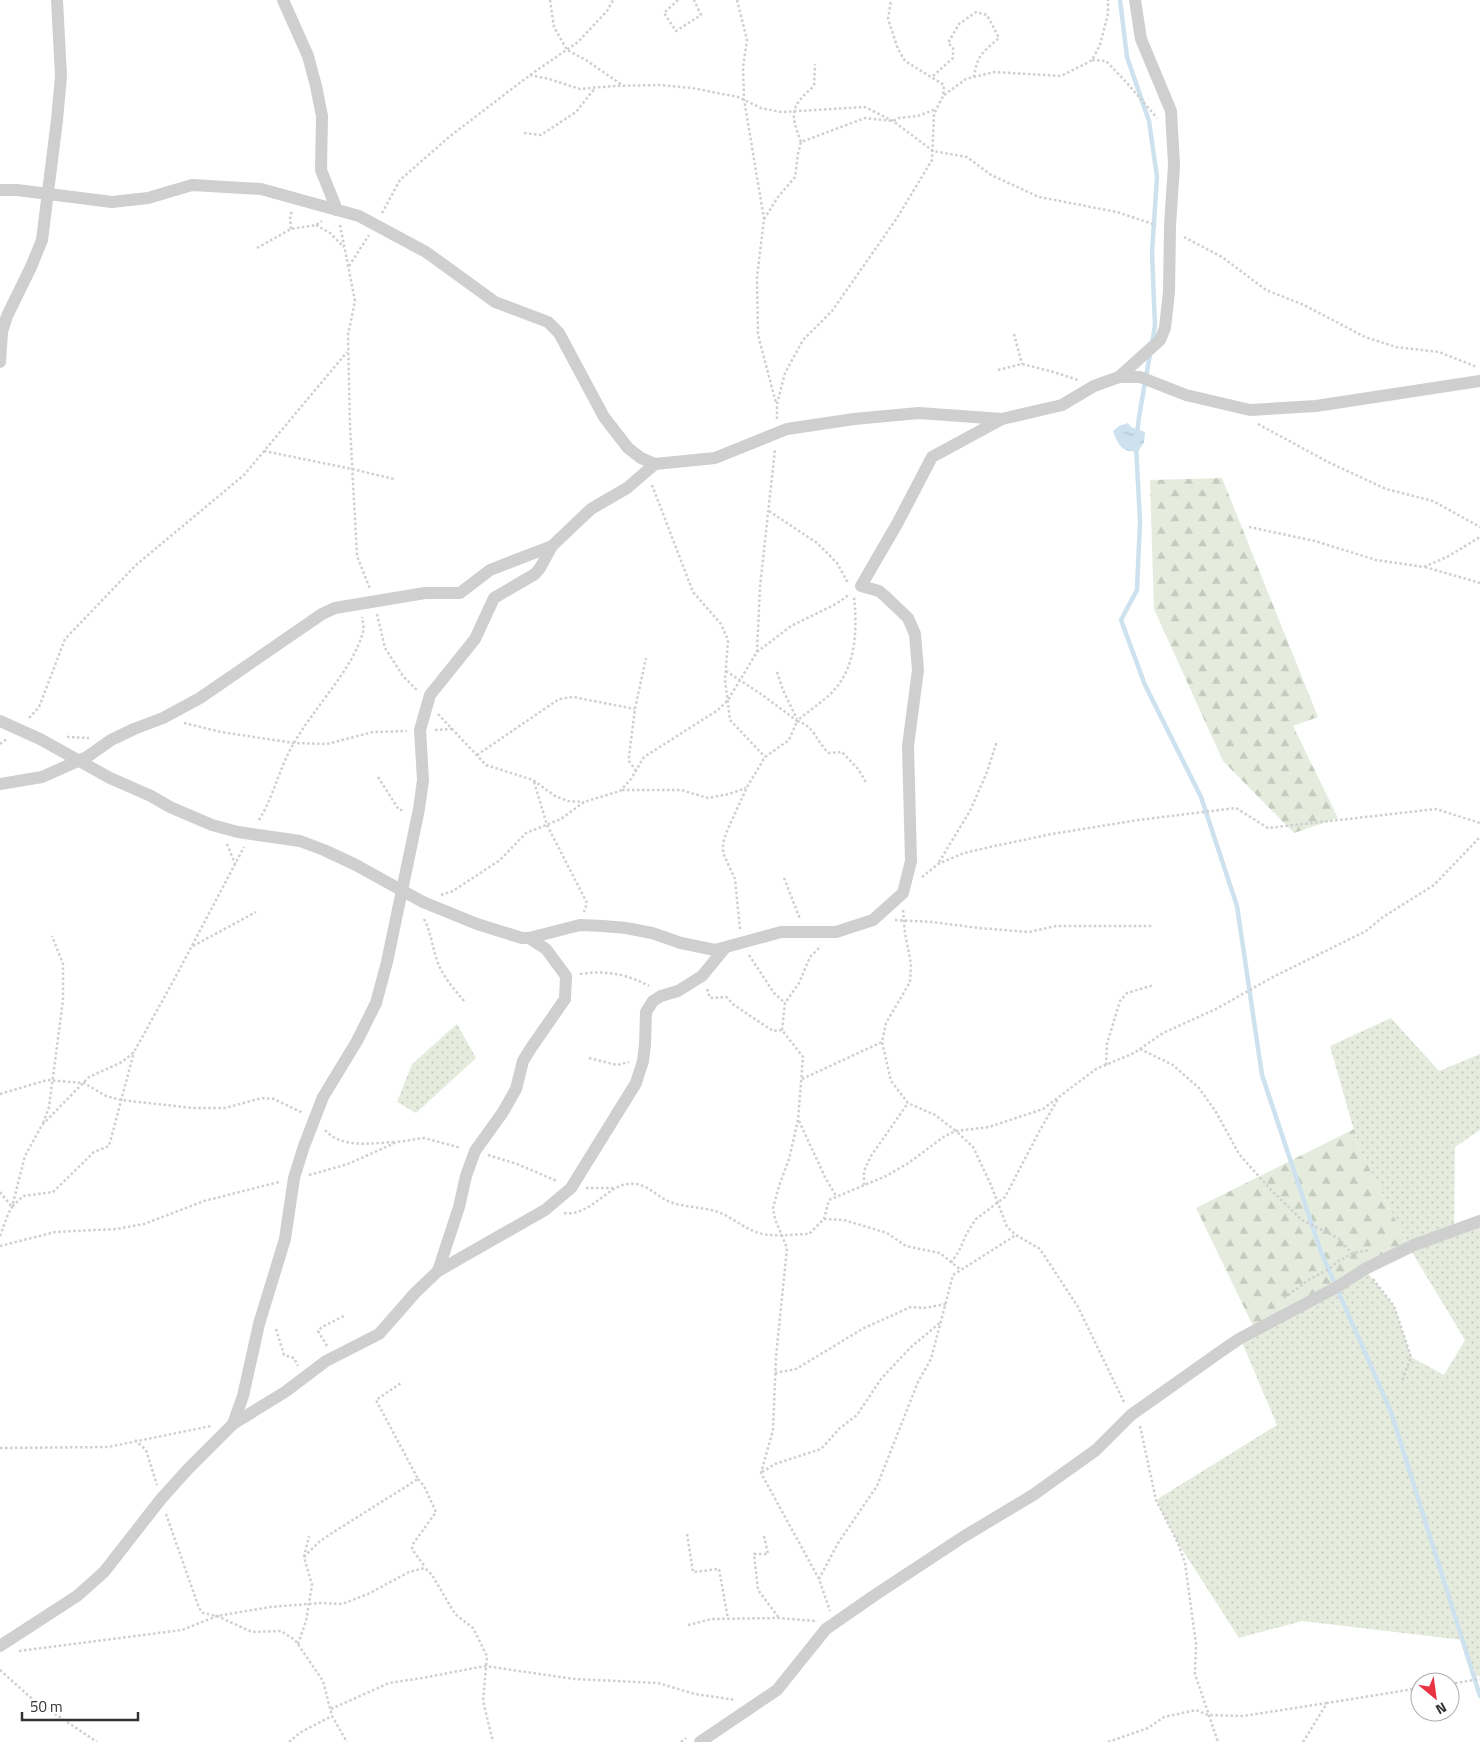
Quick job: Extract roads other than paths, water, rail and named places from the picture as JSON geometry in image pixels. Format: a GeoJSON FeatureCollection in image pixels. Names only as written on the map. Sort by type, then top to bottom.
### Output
{"type":"FeatureCollection","features":[{"type":"Feature","properties":{"kind":"street"},"geometry":{"type":"LineString","coordinates":[[0,362],[2,332],[7,316],[42,240],[57,120],[60,76],[57,0]]}},
{"type":"Feature","properties":{"kind":"street"},"geometry":{"type":"LineString","coordinates":[[283,0],[308,56],[316,86],[322,116],[321,170],[336,210]]}},
{"type":"Feature","properties":{"kind":"street"},"geometry":{"type":"LineString","coordinates":[[1119,377],[1160,340],[1166,328],[1169,292],[1174,165],[1171,111],[1141,39],[1134,0]]}},
{"type":"Feature","properties":{"kind":"street"},"geometry":{"type":"LineString","coordinates":[[0,190],[112,202],[148,198],[192,185],[261,189],[359,216],[426,252],[495,302],[548,322],[559,333],[604,417],[628,448],[651,467]]}},
{"type":"Feature","properties":{"kind":"street"},"geometry":{"type":"LineString","coordinates":[[0,722],[40,739],[110,778],[212,825],[238,832],[300,841],[324,850],[402,890],[422,907],[522,938],[529,938],[580,925],[626,928],[715,950],[781,932],[836,932],[873,920],[903,893],[911,861],[908,746],[918,670],[915,634],[908,618],[879,591],[857,589],[897,524],[932,457],[1002,419],[1062,404],[1094,386],[1119,377],[1140,377],[1186,395],[1250,410],[1316,406],[1480,381]]}},
{"type":"Feature","properties":{"kind":"street"},"geometry":{"type":"LineString","coordinates":[[233,1424],[243,1396],[259,1324],[285,1239],[294,1178],[314,1118],[323,1097],[357,1041],[376,1003],[419,809],[423,780],[420,730],[430,695],[475,639],[494,598],[535,574],[552,546],[591,509],[627,488],[651,467],[715,458],[776,433],[854,418],[919,412],[1002,419]]}},
{"type":"Feature","properties":{"kind":"street"},"geometry":{"type":"LineString","coordinates":[[0,784],[42,777],[79,761],[111,740],[134,728],[163,718],[200,698],[322,614],[335,608],[425,593],[460,593],[490,570],[552,546]]}},
{"type":"Feature","properties":{"kind":"street"},"geometry":{"type":"LineString","coordinates":[[438,1271],[475,1152],[516,1089],[524,1061],[531,1048],[565,999],[566,976],[546,949],[529,938]]}},
{"type":"Feature","properties":{"kind":"street"},"geometry":{"type":"LineString","coordinates":[[0,1646],[77,1596],[98,1578],[161,1499],[233,1424],[285,1392],[326,1361],[379,1334],[415,1293],[438,1271],[545,1210],[571,1188],[636,1083],[643,1061],[646,1039],[646,1012],[653,1001],[678,991],[702,976],[725,948]]}},
{"type":"Feature","properties":{"kind":"street"},"geometry":{"type":"LineString","coordinates":[[700,1742],[777,1690],[826,1629],[955,1542],[1034,1495],[1096,1450],[1134,1412],[1239,1339],[1337,1287],[1365,1269],[1414,1245],[1480,1221]]}},
{"type":"Feature","properties":{"kind":"water"},"geometry":{"type":"Polygon","coordinates":[[[1128,423],[1131,427],[1145,432],[1144,443],[1138,451],[1128,451],[1121,447],[1113,431],[1119,426],[1128,423]]]}},
{"type":"Feature","properties":{"kind":"waterway"},"geometry":{"type":"LineString","coordinates":[[1120,0],[1127,57],[1149,121],[1157,177],[1152,252],[1155,326],[1152,343]]}},
{"type":"Feature","properties":{"kind":"waterway"},"geometry":{"type":"LineString","coordinates":[[1137,435],[1150,354]]}},
{"type":"Feature","properties":{"kind":"waterway"},"geometry":{"type":"LineString","coordinates":[[1136,445],[1140,521],[1137,590],[1121,620],[1145,685],[1201,797],[1237,906],[1262,1075],[1321,1252],[1391,1412],[1480,1696]]}}]}
